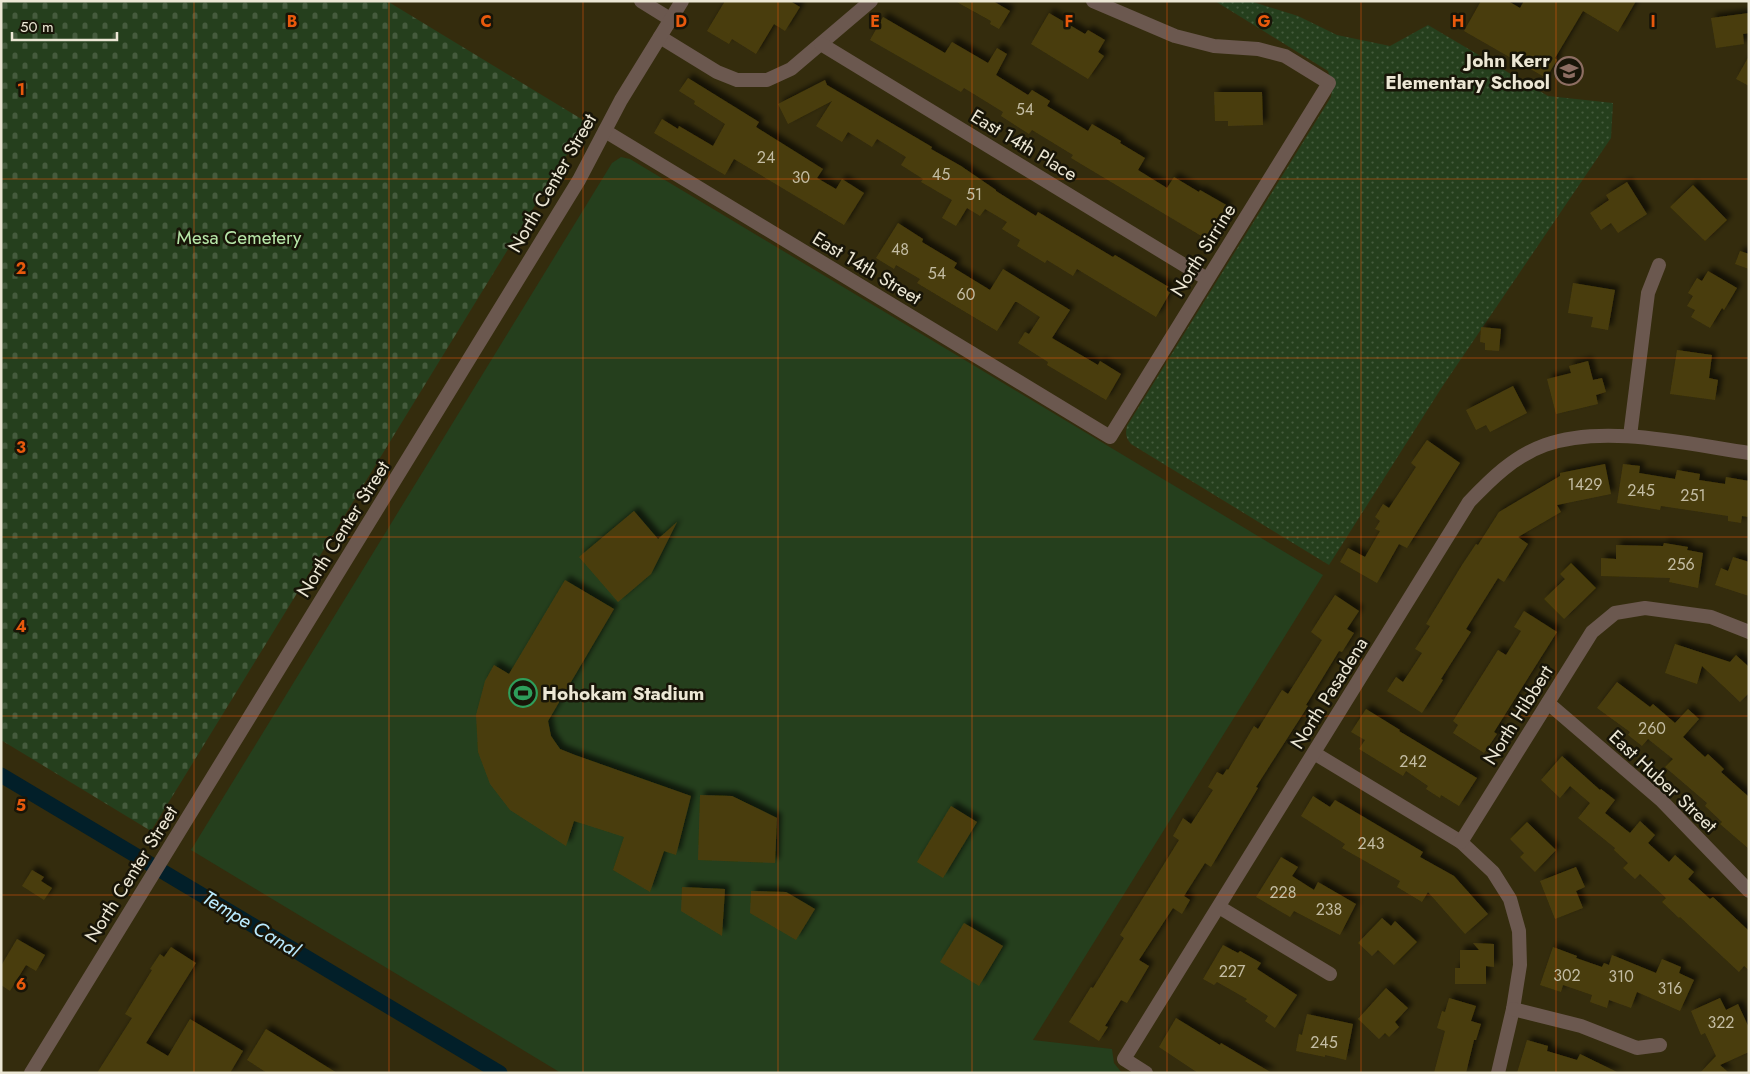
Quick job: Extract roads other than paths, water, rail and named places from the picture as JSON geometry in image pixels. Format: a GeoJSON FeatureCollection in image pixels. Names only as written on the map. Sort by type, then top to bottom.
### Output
{"type":"FeatureCollection","features":[{"type":"Feature","properties":{"kind":"street"},"geometry":{"type":"LineString","coordinates":[[641,1],[670,19]]}},
{"type":"Feature","properties":{"kind":"street","name":"North Center Street"},"geometry":{"type":"LineString","coordinates":[[31,1073],[579,180],[620,100],[682,1]]}},
{"type":"Feature","properties":{"kind":"street"},"geometry":{"type":"LineString","coordinates":[[660,37],[717,72],[738,80],[767,80],[791,69],[871,1]]}},
{"type":"Feature","properties":{"kind":"street","name":"North Sirrine"},"geometry":{"type":"LineString","coordinates":[[1093,1],[1183,38],[1214,46],[1258,49],[1285,56],[1329,83],[1110,438]]}},
{"type":"Feature","properties":{"kind":"street","name":"East 14th Place"},"geometry":{"type":"LineString","coordinates":[[821,44],[1207,279]]}},
{"type":"Feature","properties":{"kind":"street","name":"East 14th Street"},"geometry":{"type":"LineString","coordinates":[[605,131],[1110,438]]}},
{"type":"Feature","properties":{"kind":"street"},"geometry":{"type":"LineString","coordinates":[[1630,436],[1648,293],[1658,265]]}},
{"type":"Feature","properties":{"kind":"street","name":"North Pasadena"},"geometry":{"type":"LineString","coordinates":[[1146,1073],[1124,1059],[1469,502],[1495,475],[1521,457],[1544,445],[1583,436],[1630,436],[1749,453]]}},
{"type":"Feature","properties":{"kind":"street","name":"North Hibbert"},"geometry":{"type":"LineString","coordinates":[[1461,842],[1592,632],[1615,613],[1645,608],[1711,617],[1749,632]]}},
{"type":"Feature","properties":{"kind":"street","name":"East Huber Street"},"geometry":{"type":"LineString","coordinates":[[1548,703],[1660,800],[1749,891]]}},
{"type":"Feature","properties":{"kind":"street"},"geometry":{"type":"LineString","coordinates":[[1314,753],[1461,842],[1493,872],[1510,899],[1519,931],[1520,965],[1513,1009],[1498,1073]]}},
{"type":"Feature","properties":{"kind":"street"},"geometry":{"type":"LineString","coordinates":[[1219,907],[1330,974]]}},
{"type":"Feature","properties":{"kind":"street"},"geometry":{"type":"LineString","coordinates":[[1513,1009],[1581,1026],[1637,1048],[1660,1045]]}},
{"type":"Feature","properties":{"kind":"waterway","name":"Tempe Canal"},"geometry":{"type":"LineString","coordinates":[[1,775],[500,1073]]}},
{"type":"Feature","properties":{"kind":"place","name":"John Kerr Elementary School"},"geometry":{"type":"Point","coordinates":[1569,71]}},
{"type":"Feature","properties":{"kind":"place","name":"Hohokam Stadium"},"geometry":{"type":"Point","coordinates":[523,693]}},
{"type":"Feature","properties":{"kind":"park label","name":"Mesa Cemetery"},"geometry":{"type":"Point","coordinates":[239,237]}}]}
